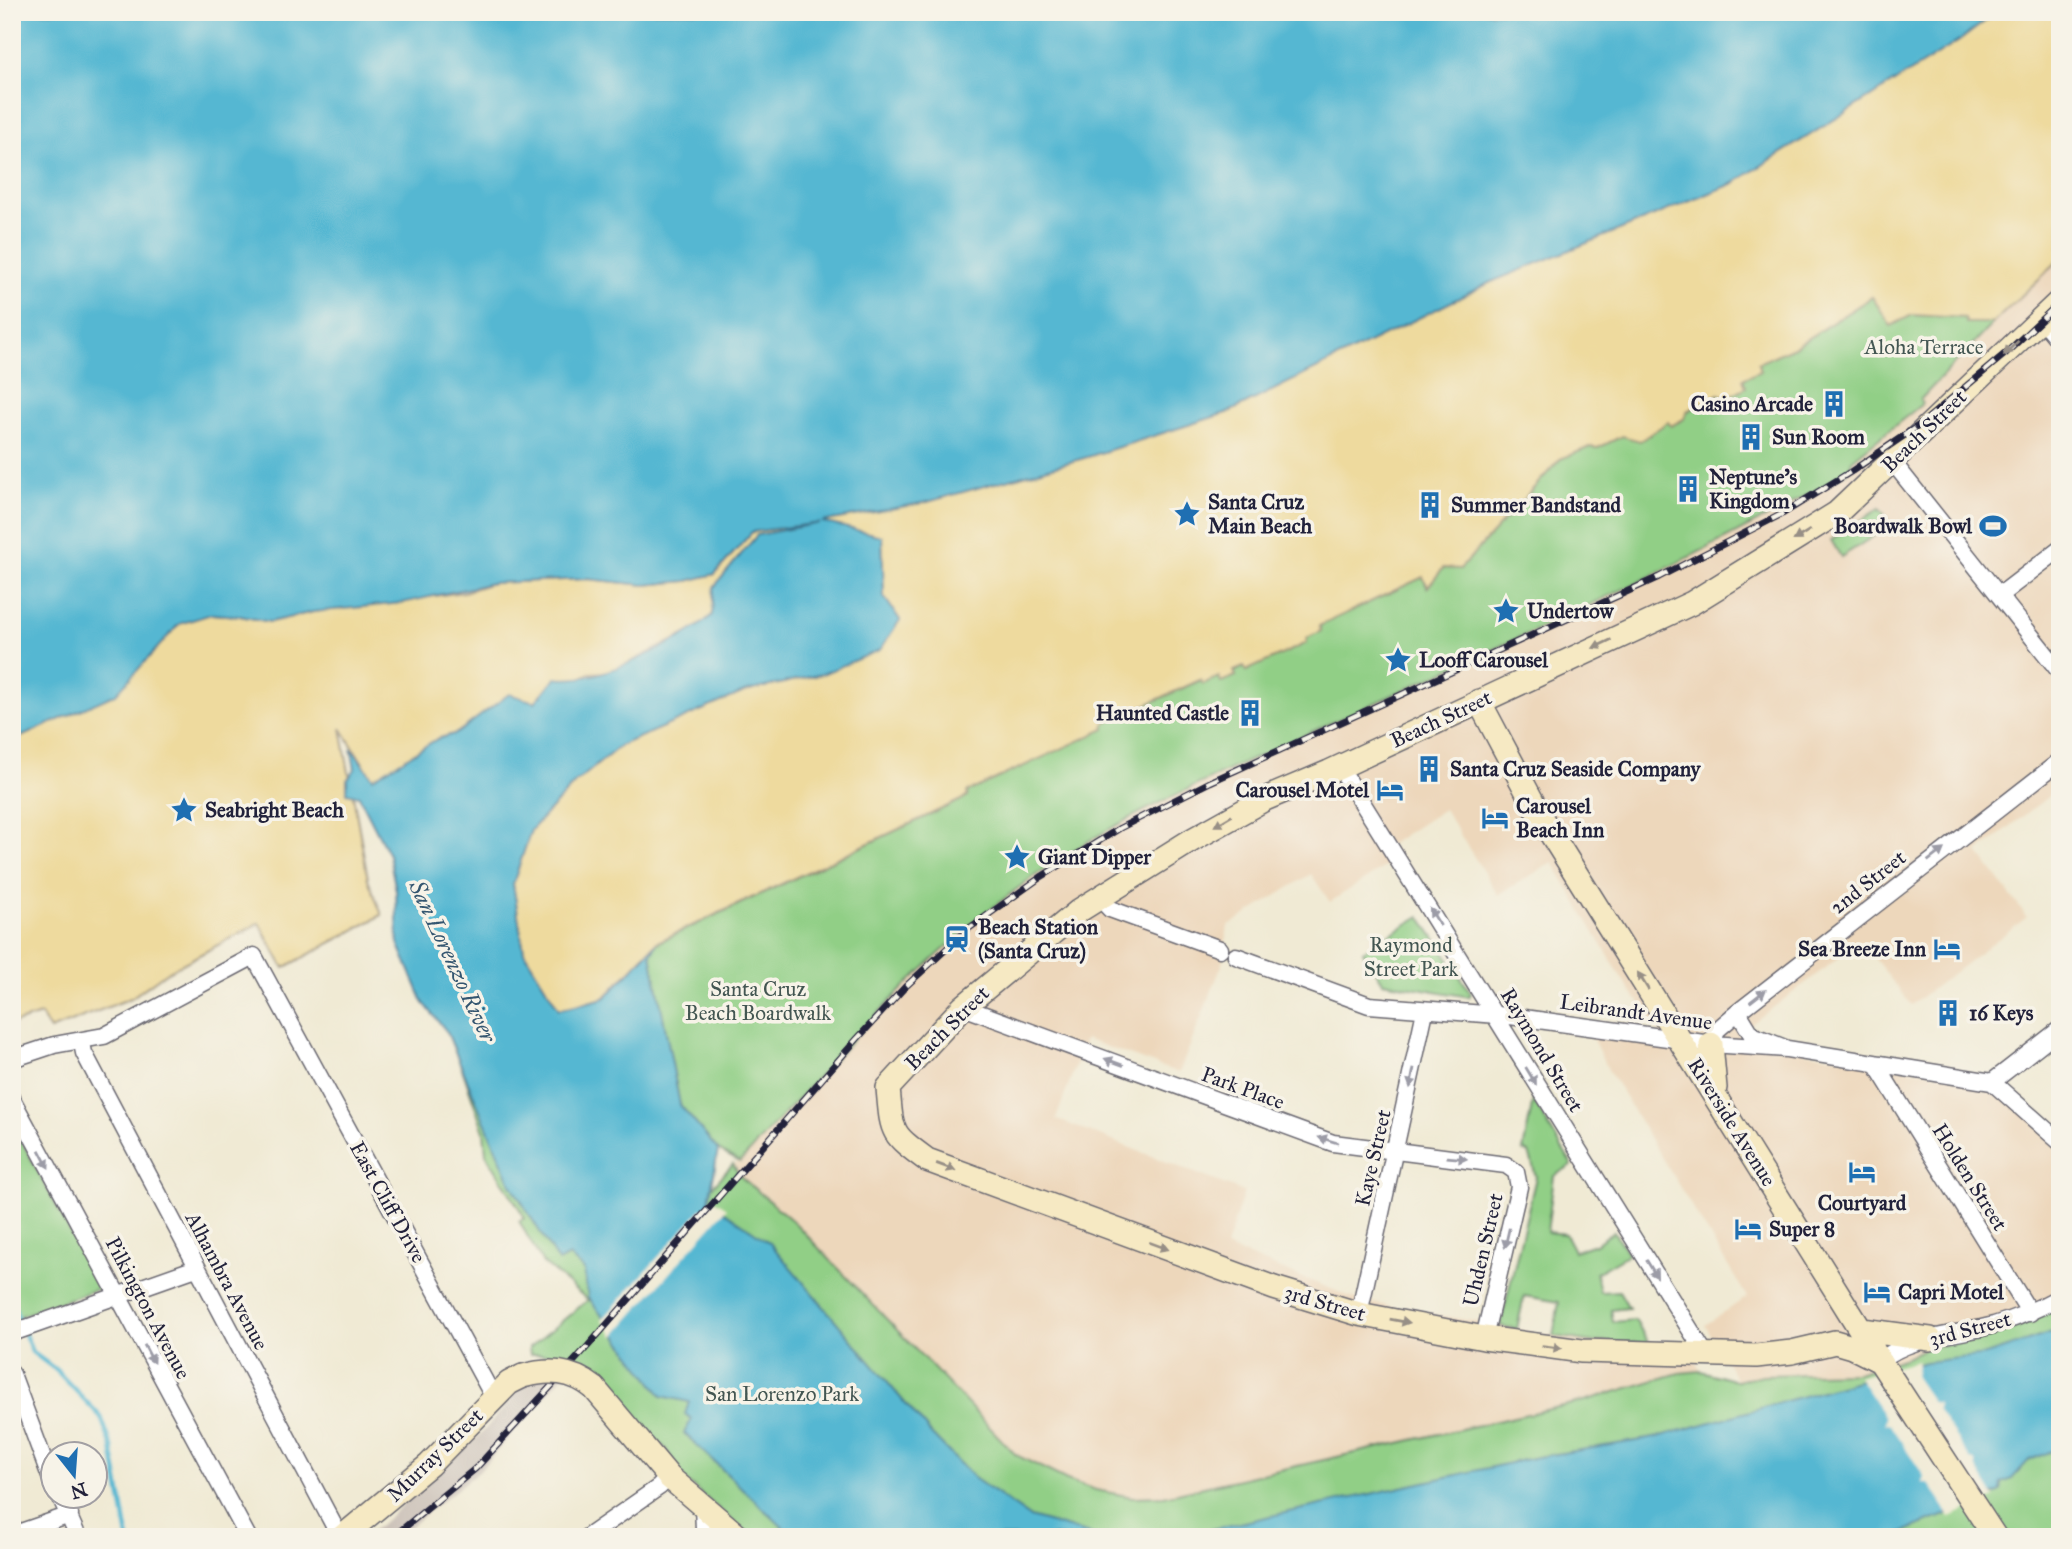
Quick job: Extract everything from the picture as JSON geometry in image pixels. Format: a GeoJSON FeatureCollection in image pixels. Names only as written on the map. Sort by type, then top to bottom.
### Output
{"type":"FeatureCollection","features":[{"type":"Feature","properties":{"kind":"street","name":"Beach Street"},"geometry":{"type":"LineString","coordinates":[[891,1129],[888,1088],[963,1007],[1098,897],[1249,806],[1340,767],[1692,603],[1837,513],[2060,301]]}},
{"type":"Feature","properties":{"kind":"street"},"geometry":{"type":"LineString","coordinates":[[2041,319],[2060,342]]}},
{"type":"Feature","properties":{"kind":"street"},"geometry":{"type":"LineString","coordinates":[[1892,461],[2060,672]]}},
{"type":"Feature","properties":{"kind":"street"},"geometry":{"type":"LineString","coordinates":[[2000,595],[2060,549]]}},
{"type":"Feature","properties":{"kind":"street","name":"Riverside Avenue"},"geometry":{"type":"LineString","coordinates":[[1479,701],[1540,816],[1987,1529]]}},
{"type":"Feature","properties":{"kind":"street","name":"2nd Street"},"geometry":{"type":"LineString","coordinates":[[1711,1044],[1717,1030],[1738,1012],[2060,761]]}},
{"type":"Feature","properties":{"kind":"street","name":"Raymond Street"},"geometry":{"type":"LineString","coordinates":[[1340,767],[1706,1355]]}},
{"type":"Feature","properties":{"kind":"street"},"geometry":{"type":"LineString","coordinates":[[1098,897],[1110,909],[1220,949]]}},
{"type":"Feature","properties":{"kind":"street","name":"East Cliff Drive"},"geometry":{"type":"LineString","coordinates":[[12,1059],[54,1045],[82,1043],[104,1037],[254,956],[494,1398]]}},
{"type":"Feature","properties":{"kind":"street","name":"Leibrandt Avenue"},"geometry":{"type":"LineString","coordinates":[[1236,956],[1369,1005],[1510,1016],[1711,1044],[1787,1049],[1992,1082]]}},
{"type":"Feature","properties":{"kind":"street","name":"Park Place"},"geometry":{"type":"LineString","coordinates":[[963,1007],[1333,1143],[1395,1153],[1499,1162],[1516,1172]]}},
{"type":"Feature","properties":{"kind":"street","name":"Kaye Street"},"geometry":{"type":"LineString","coordinates":[[1359,1314],[1425,1011]]}},
{"type":"Feature","properties":{"kind":"street","name":"Leibrandt Avenue"},"geometry":{"type":"LineString","coordinates":[[1738,1012],[1752,1035],[1787,1049]]}},
{"type":"Feature","properties":{"kind":"street"},"geometry":{"type":"LineString","coordinates":[[2060,1029],[1992,1082],[2060,1142]]}},
{"type":"Feature","properties":{"kind":"street","name":"Alhambra Avenue"},"geometry":{"type":"LineString","coordinates":[[82,1043],[84,1053],[196,1268],[341,1537]]}},
{"type":"Feature","properties":{"kind":"street"},"geometry":{"type":"LineString","coordinates":[[1711,1044],[1716,1095]]}},
{"type":"Feature","properties":{"kind":"street","name":"Holden Street"},"geometry":{"type":"LineString","coordinates":[[1875,1063],[2030,1313]]}},
{"type":"Feature","properties":{"kind":"street","name":"Pilkington Avenue"},"geometry":{"type":"LineString","coordinates":[[12,1099],[248,1537]]}},
{"type":"Feature","properties":{"kind":"street","name":"3rd Street"},"geometry":{"type":"LineString","coordinates":[[891,1129],[900,1141],[927,1160],[1273,1288],[1359,1314],[1484,1338],[1593,1352],[1706,1355],[1792,1352],[1835,1342],[1852,1346],[1882,1364],[1902,1348],[2030,1313],[2060,1297]]}},
{"type":"Feature","properties":{"kind":"street","name":"Uhden Street"},"geometry":{"type":"LineString","coordinates":[[1484,1338],[1519,1186],[1516,1172]]}},
{"type":"Feature","properties":{"kind":"street"},"geometry":{"type":"LineString","coordinates":[[12,1333],[196,1268]]}},
{"type":"Feature","properties":{"kind":"street"},"geometry":{"type":"LineString","coordinates":[[1792,1352],[1838,1322],[1847,1305]]}},
{"type":"Feature","properties":{"kind":"street"},"geometry":{"type":"LineString","coordinates":[[1862,1330],[1930,1339]]}},
{"type":"Feature","properties":{"kind":"street"},"geometry":{"type":"LineString","coordinates":[[494,1398],[523,1376],[563,1372],[584,1380],[594,1388],[711,1525],[739,1537]]}},
{"type":"Feature","properties":{"kind":"street"},"geometry":{"type":"LineString","coordinates":[[12,1374],[38,1444]]}},
{"type":"Feature","properties":{"kind":"street","name":"Murray Street"},"geometry":{"type":"LineString","coordinates":[[341,1537],[429,1465],[494,1398]]}},
{"type":"Feature","properties":{"kind":"street"},"geometry":{"type":"LineString","coordinates":[[587,1537],[659,1487],[669,1477]]}},
{"type":"Feature","properties":{"kind":"street"},"geometry":{"type":"LineString","coordinates":[[67,1510],[78,1537]]}},
{"type":"Feature","properties":{"kind":"street"},"geometry":{"type":"LineString","coordinates":[[12,1535],[70,1516]]}},
{"type":"Feature","properties":{"kind":"shaded area"},"geometry":{"type":"Polygon","coordinates":[[[2060,259],[2060,787],[1978,852],[2027,917],[1911,1005],[1861,941],[1746,1028],[1735,1041],[1992,1082],[2060,1138],[2060,1306],[1998,1335],[1925,1348],[1906,1358],[1856,1373],[1737,1381],[1705,1325],[1747,1297],[1610,1073],[1586,1026],[1662,1035],[1621,977],[1553,862],[1498,895],[1444,809],[1387,846],[1394,857],[1386,866],[1330,902],[1311,874],[1228,926],[1222,965],[1179,1073],[1085,1039],[1056,1119],[1244,1192],[1226,1247],[1361,1301],[1586,1342],[1684,1344],[1701,1371],[1679,1373],[1581,1402],[1208,1487],[1153,1497],[1121,1496],[1066,1481],[1016,1455],[795,1223],[739,1175],[733,1164],[739,1162],[718,1150],[1203,684],[1423,577],[1669,422],[1993,323],[2060,259]]]}},
{"type":"Feature","properties":{"kind":"shaded area"},"geometry":{"type":"Polygon","coordinates":[[[549,1354],[570,1368],[478,1472],[397,1537],[362,1537],[379,1526],[483,1432],[549,1354]]]}},
{"type":"Feature","properties":{"kind":"green space","name":"Santa Cruz Beach Boardwalk"},"geometry":{"type":"Polygon","coordinates":[[[1872,297],[1912,315],[1966,318],[1966,323],[1993,323],[1920,400],[1922,404],[1852,460],[1847,472],[1645,579],[1195,786],[1126,820],[1060,858],[989,911],[913,978],[740,1162],[718,1150],[680,1105],[651,954],[657,943],[961,800],[966,792],[1105,728],[1103,724],[1201,680],[1219,677],[1222,682],[1236,676],[1234,672],[1244,667],[1246,671],[1306,638],[1319,626],[1423,577],[1427,587],[1443,568],[1460,569],[1560,459],[1590,447],[1598,448],[1622,436],[1650,435],[1649,432],[1719,394],[1728,397],[1757,363],[1794,347],[1872,297]]]}},
{"type":"Feature","properties":{"kind":"green space"},"geometry":{"type":"Polygon","coordinates":[[[1880,508],[1891,525],[1841,557],[1831,540],[1880,508]]]}},
{"type":"Feature","properties":{"kind":"green space","name":"San Lorenzo Park"},"geometry":{"type":"Polygon","coordinates":[[[411,904],[645,1228],[713,1186],[733,1164],[739,1175],[795,1223],[1016,1455],[1067,1480],[1096,1490],[1132,1497],[1164,1496],[1581,1402],[1679,1373],[1701,1371],[1737,1381],[1762,1375],[1857,1373],[1906,1358],[1925,1348],[1998,1335],[2060,1306],[2060,1537],[751,1537],[684,1479],[665,1448],[598,1387],[549,1354],[530,1354],[529,1348],[588,1300],[542,1262],[519,1221],[525,1218],[486,1154],[484,1132],[461,1066],[397,909],[397,906],[411,904]]]}},
{"type":"Feature","properties":{"kind":"green space","name":"Raymond Street Park"},"geometry":{"type":"Polygon","coordinates":[[[1420,916],[1471,993],[1469,997],[1383,982],[1363,951],[1420,916]]]}},
{"type":"Feature","properties":{"kind":"green space"},"geometry":{"type":"Polygon","coordinates":[[[1533,1100],[1572,1165],[1554,1176],[1547,1232],[1565,1234],[1574,1251],[1595,1244],[1614,1232],[1628,1254],[1596,1273],[1600,1292],[1619,1291],[1629,1308],[1611,1310],[1613,1322],[1635,1320],[1649,1343],[1593,1342],[1553,1336],[1559,1302],[1524,1296],[1517,1329],[1500,1326],[1536,1177],[1529,1152],[1523,1151],[1533,1100]]]}},
{"type":"Feature","properties":{"kind":"green space"},"geometry":{"type":"Polygon","coordinates":[[[12,1123],[100,1288],[12,1319],[12,1123]]]}},
{"type":"Feature","properties":{"kind":"sand","name":"Santa Cruz Main Beach"},"geometry":{"type":"Polygon","coordinates":[[[1997,12],[2060,12],[2060,259],[1993,323],[1966,323],[1965,318],[1912,315],[1891,326],[1872,297],[1794,347],[1758,363],[1760,371],[1743,379],[1746,387],[1728,397],[1719,394],[1687,411],[1684,419],[1671,426],[1668,422],[1640,441],[1622,436],[1598,448],[1590,447],[1560,459],[1460,569],[1443,568],[1428,587],[1423,577],[1319,626],[1321,631],[1307,638],[1307,643],[1246,671],[1244,667],[1234,671],[1236,676],[1221,682],[1219,677],[1203,684],[1200,680],[1104,724],[1105,729],[967,792],[968,796],[961,800],[657,942],[604,998],[559,1009],[524,952],[513,884],[531,830],[575,783],[621,745],[744,692],[822,674],[900,620],[884,597],[882,536],[714,587],[713,615],[698,628],[611,672],[590,673],[535,702],[478,719],[457,733],[437,739],[373,779],[341,728],[368,879],[382,915],[284,968],[259,923],[167,972],[131,998],[50,1030],[41,1015],[12,1024],[12,741],[115,694],[179,624],[211,614],[270,622],[313,612],[464,592],[492,583],[587,579],[645,585],[687,581],[715,574],[752,532],[927,502],[1084,458],[1229,412],[1491,282],[1732,184],[1959,41],[1997,12]]]}},
{"type":"Feature","properties":{"kind":"water","name":"San Lorenzo River"},"geometry":{"type":"Polygon","coordinates":[[[12,12],[1997,12],[1959,41],[1732,184],[1491,282],[1229,412],[1084,458],[927,502],[822,522],[882,536],[884,597],[900,620],[880,650],[822,674],[744,692],[621,745],[575,783],[531,830],[513,884],[524,952],[559,1009],[605,998],[657,943],[651,954],[680,1105],[718,1150],[709,1201],[770,1243],[932,1435],[974,1478],[1030,1517],[1097,1536],[1181,1536],[1537,1457],[1654,1438],[1925,1362],[1986,1355],[2060,1330],[2060,1448],[2029,1460],[2012,1479],[2002,1483],[2001,1492],[1891,1537],[793,1537],[684,1433],[692,1419],[685,1414],[689,1402],[662,1396],[588,1297],[584,1270],[569,1256],[558,1262],[511,1184],[447,1032],[423,1002],[398,943],[396,890],[389,855],[359,796],[347,793],[347,780],[355,769],[351,748],[373,778],[437,739],[457,733],[509,694],[535,702],[556,678],[592,675],[614,669],[680,638],[712,615],[714,587],[757,535],[820,523],[752,532],[715,574],[687,581],[645,585],[587,579],[492,583],[402,603],[313,612],[270,622],[211,614],[179,624],[116,694],[12,741],[12,12]]]}},
{"type":"Feature","properties":{"kind":"pier"},"geometry":{"type":"Polygon","coordinates":[[[713,1199],[727,1208],[614,1336],[602,1320],[713,1199]]]}},
{"type":"Feature","properties":{"kind":"pier"},"geometry":{"type":"Polygon","coordinates":[[[1918,1361],[1915,1377],[1932,1402],[1938,1403],[1937,1409],[1971,1460],[1976,1462],[1976,1467],[1995,1498],[1950,1517],[1929,1483],[1922,1483],[1924,1476],[1890,1425],[1884,1424],[1885,1417],[1858,1377],[1918,1361]]]}},
{"type":"Feature","properties":{"kind":"waterway"},"geometry":{"type":"LineString","coordinates":[[12,1302],[32,1352],[56,1370],[101,1417],[112,1447],[128,1537]]}},
{"type":"Feature","properties":{"kind":"railway"},"geometry":{"type":"LineString","coordinates":[[393,1537],[476,1468],[588,1346],[857,1039],[905,987],[968,929],[1041,877],[1120,828],[1210,782],[1659,577],[1782,514],[1921,424],[2006,353],[2060,302]]}},
{"type":"Feature","properties":{"kind":"place","name":"Casino Arcade"},"geometry":{"type":"Point","coordinates":[1834,404]}},
{"type":"Feature","properties":{"kind":"place","name":"Sun Room"},"geometry":{"type":"Point","coordinates":[1751,437]}},
{"type":"Feature","properties":{"kind":"place","name":"Neptune's Kingdom"},"geometry":{"type":"Point","coordinates":[1688,489]}},
{"type":"Feature","properties":{"kind":"place","name":"Summer Bandstand"},"geometry":{"type":"Point","coordinates":[1430,505]}},
{"type":"Feature","properties":{"kind":"place","name":"Santa Cruz Main Beach"},"geometry":{"type":"Point","coordinates":[1187,514]}},
{"type":"Feature","properties":{"kind":"place","name":"Boardwalk Bowl"},"geometry":{"type":"Point","coordinates":[1993,526]}},
{"type":"Feature","properties":{"kind":"place","name":"Undertow"},"geometry":{"type":"Point","coordinates":[1506,611]}},
{"type":"Feature","properties":{"kind":"place","name":"Looff Carousel"},"geometry":{"type":"Point","coordinates":[1398,660]}},
{"type":"Feature","properties":{"kind":"place","name":"Haunted Castle"},"geometry":{"type":"Point","coordinates":[1250,713]}},
{"type":"Feature","properties":{"kind":"place","name":"Santa Cruz Seaside Company"},"geometry":{"type":"Point","coordinates":[1429,769]}},
{"type":"Feature","properties":{"kind":"place","name":"Carousel Motel"},"geometry":{"type":"Point","coordinates":[1390,790]}},
{"type":"Feature","properties":{"kind":"place","name":"Seabright Beach"},"geometry":{"type":"Point","coordinates":[184,810]}},
{"type":"Feature","properties":{"kind":"place","name":"Carousel Beach Inn"},"geometry":{"type":"Point","coordinates":[1495,818]}},
{"type":"Feature","properties":{"kind":"place","name":"Giant Dipper"},"geometry":{"type":"Point","coordinates":[1017,857]}},
{"type":"Feature","properties":{"kind":"place","name":"Beach Station (Santa Cruz)"},"geometry":{"type":"Point","coordinates":[957,939]}},
{"type":"Feature","properties":{"kind":"place","name":"Sea Breeze Inn"},"geometry":{"type":"Point","coordinates":[1947,949]}},
{"type":"Feature","properties":{"kind":"place","name":"16 Keys"},"geometry":{"type":"Point","coordinates":[1948,1013]}},
{"type":"Feature","properties":{"kind":"place","name":"Courtyard"},"geometry":{"type":"Point","coordinates":[1862,1172]}},
{"type":"Feature","properties":{"kind":"place","name":"Super 8"},"geometry":{"type":"Point","coordinates":[1748,1229]}},
{"type":"Feature","properties":{"kind":"place","name":"Capri Motel"},"geometry":{"type":"Point","coordinates":[1877,1292]}},
{"type":"Feature","properties":{"kind":"park label","name":"Aloha Terrace"},"geometry":{"type":"Point","coordinates":[1924,347]}}]}
